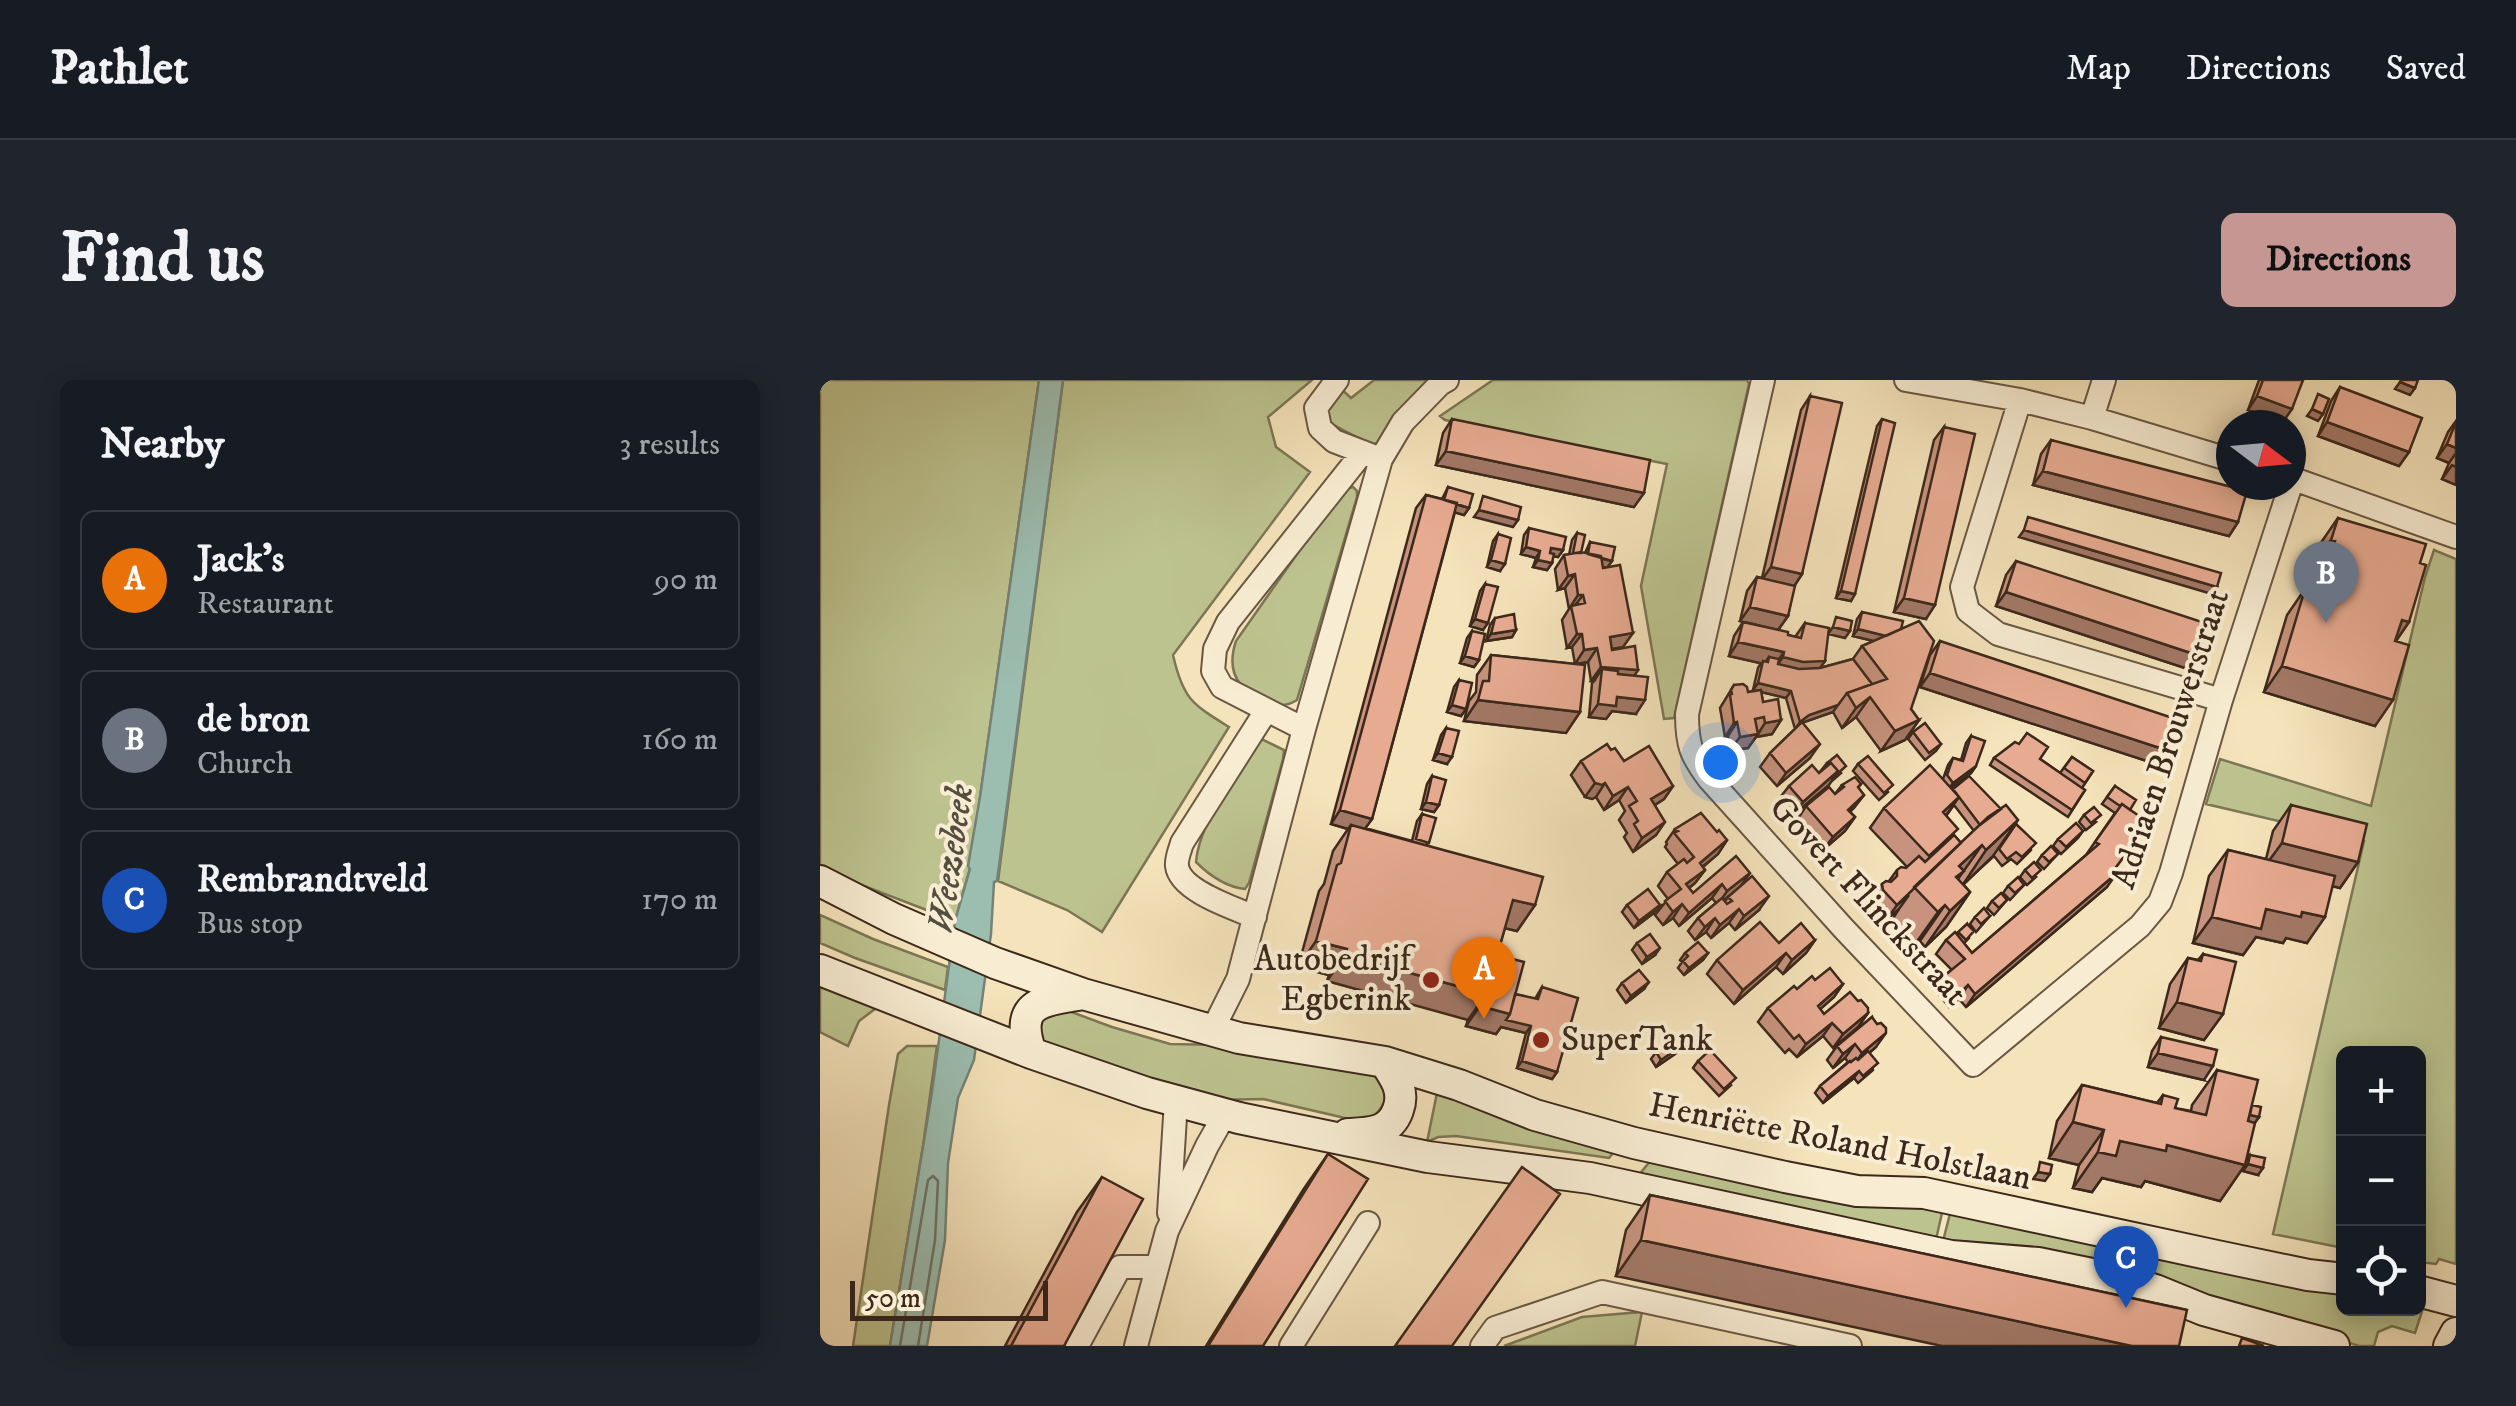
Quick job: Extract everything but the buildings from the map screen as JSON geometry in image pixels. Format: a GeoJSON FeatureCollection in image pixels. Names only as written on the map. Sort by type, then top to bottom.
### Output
{"type":"FeatureCollection","features":[{"type":"Feature","properties":{"kind":"main road","name":"Henriëtte Roland Holstlaan"},"geometry":{"type":"LineString","coordinates":[[820,881],[995,964],[1084,994],[1225,1034],[1385,1062],[1535,1115],[1634,1142],[1785,1177],[1858,1190],[1924,1193],[2336,1278]]}},
{"type":"Feature","properties":{"kind":"main road"},"geometry":{"type":"LineString","coordinates":[[820,970],[1031,1054],[1224,1114],[1428,1157],[1590,1178],[1951,1256],[2038,1262],[2126,1281],[2204,1310],[2334,1346]]}},
{"type":"Feature","properties":{"kind":"main road"},"geometry":{"type":"LineString","coordinates":[[1031,1054],[1025,1027],[1033,1006],[1084,994]]}},
{"type":"Feature","properties":{"kind":"main road"},"geometry":{"type":"LineString","coordinates":[[1320,1136],[1371,1133],[1392,1122],[1400,1094],[1385,1062]]}},
{"type":"Feature","properties":{"kind":"main road"},"geometry":{"type":"LineString","coordinates":[[2426,1293],[2456,1301]]}},
{"type":"Feature","properties":{"kind":"main road"},"geometry":{"type":"LineString","coordinates":[[2449,1346],[2456,1334]]}},
{"type":"Feature","properties":{"kind":"street"},"geometry":{"type":"LineString","coordinates":[[1338,380],[1316,408],[1320,428],[1334,440],[1372,455]]}},
{"type":"Feature","properties":{"kind":"street"},"geometry":{"type":"LineString","coordinates":[[1304,729],[1222,688],[1214,671],[1215,649],[1228,622],[1372,455],[1447,380]]}},
{"type":"Feature","properties":{"kind":"street","name":"Govert Flinckstraat"},"geometry":{"type":"LineString","coordinates":[[1763,380],[1687,714],[1687,739],[1693,758],[1709,779],[1973,1065]]}},
{"type":"Feature","properties":{"kind":"street"},"geometry":{"type":"LineString","coordinates":[[1906,380],[2020,400],[2216,455]]}},
{"type":"Feature","properties":{"kind":"street"},"geometry":{"type":"LineString","coordinates":[[2092,418],[2104,380]]}},
{"type":"Feature","properties":{"kind":"street"},"geometry":{"type":"LineString","coordinates":[[2020,400],[1962,587],[1968,611],[1998,634],[2221,700]]}},
{"type":"Feature","properties":{"kind":"street"},"geometry":{"type":"LineString","coordinates":[[1225,1034],[1372,455]]}},
{"type":"Feature","properties":{"kind":"street"},"geometry":{"type":"LineString","coordinates":[[2306,483],[2456,536]]}},
{"type":"Feature","properties":{"kind":"street","name":"Adriaen Brouwerstraat"},"geometry":{"type":"LineString","coordinates":[[1973,1065],[2140,926],[2160,902],[2285,500]]}},
{"type":"Feature","properties":{"kind":"street"},"geometry":{"type":"LineString","coordinates":[[1255,916],[1212,899],[1181,879],[1176,864],[1182,843],[1266,711]]}},
{"type":"Feature","properties":{"kind":"street"},"geometry":{"type":"LineString","coordinates":[[1167,1232],[1176,1101]]}},
{"type":"Feature","properties":{"kind":"street"},"geometry":{"type":"LineString","coordinates":[[1136,1346],[1167,1232],[1224,1114]]}},
{"type":"Feature","properties":{"kind":"street"},"geometry":{"type":"LineString","coordinates":[[1291,1346],[1368,1224]]}},
{"type":"Feature","properties":{"kind":"street"},"geometry":{"type":"LineString","coordinates":[[1077,1346],[1120,1267],[1157,1267]]}},
{"type":"Feature","properties":{"kind":"street"},"geometry":{"type":"LineString","coordinates":[[1482,1346],[1495,1328],[1602,1292],[1850,1346]]}},
{"type":"Feature","properties":{"kind":"green space"},"geometry":{"type":"Polygon","coordinates":[[[820,380],[1039,380],[970,868],[955,921],[820,869],[820,380]]]}},
{"type":"Feature","properties":{"kind":"green space"},"geometry":{"type":"Polygon","coordinates":[[[1063,380],[1312,380],[1268,417],[1276,447],[1310,472],[1173,655],[1191,699],[1229,727],[1102,932],[1067,910],[998,881],[1063,380]]]}},
{"type":"Feature","properties":{"kind":"green space"},"geometry":{"type":"Polygon","coordinates":[[[1374,380],[1429,380],[1401,409],[1378,443],[1372,445],[1326,421],[1328,391],[1337,385],[1351,398],[1374,380]]]}},
{"type":"Feature","properties":{"kind":"green space"},"geometry":{"type":"Polygon","coordinates":[[[1493,380],[1747,380],[1674,718],[1664,719],[1641,586],[1667,464],[1440,416],[1493,380]]]}},
{"type":"Feature","properties":{"kind":"green space"},"geometry":{"type":"Polygon","coordinates":[[[1353,487],[1357,497],[1297,700],[1281,705],[1265,701],[1247,691],[1236,678],[1232,661],[1236,641],[1307,540],[1346,489],[1353,487]]]}},
{"type":"Feature","properties":{"kind":"green space"},"geometry":{"type":"Polygon","coordinates":[[[2434,550],[2456,559],[2456,1264],[2439,1259],[2436,1264],[2426,1263],[2426,1046],[2336,1046],[2336,1247],[2273,1234],[2364,841],[2206,804],[2220,759],[2371,806],[2434,550]]]}},
{"type":"Feature","properties":{"kind":"green space"},"geometry":{"type":"Polygon","coordinates":[[[1255,736],[1284,750],[1245,889],[1219,880],[1196,862],[1205,829],[1255,736]]]}},
{"type":"Feature","properties":{"kind":"green space"},"geometry":{"type":"Polygon","coordinates":[[[820,915],[948,967],[945,990],[820,943],[820,915]]]}},
{"type":"Feature","properties":{"kind":"green space"},"geometry":{"type":"Polygon","coordinates":[[[820,979],[879,1006],[859,1021],[848,1046],[820,1032],[820,979]]]}},
{"type":"Feature","properties":{"kind":"green space"},"geometry":{"type":"Polygon","coordinates":[[[1066,1010],[1170,1044],[1224,1045],[1373,1070],[1387,1091],[1386,1097],[1379,1111],[1362,1122],[1263,1099],[1212,1100],[1042,1049],[1038,1023],[1066,1010]]]}},
{"type":"Feature","properties":{"kind":"green space"},"geometry":{"type":"Polygon","coordinates":[[[907,1046],[937,1046],[890,1346],[853,1346],[898,1054],[907,1046]]]}},
{"type":"Feature","properties":{"kind":"green space"},"geometry":{"type":"Polygon","coordinates":[[[1438,1088],[1617,1148],[1609,1158],[1456,1136],[1427,1142],[1438,1088]]]}},
{"type":"Feature","properties":{"kind":"green space"},"geometry":{"type":"Polygon","coordinates":[[[1656,1154],[1944,1204],[1935,1244],[1638,1176],[1656,1154]]]}},
{"type":"Feature","properties":{"kind":"green space"},"geometry":{"type":"Polygon","coordinates":[[[1952,1206],[2336,1288],[2336,1316],[2420,1316],[2415,1333],[2392,1326],[2378,1332],[2374,1346],[2359,1346],[2281,1322],[1942,1245],[1952,1206]]]}},
{"type":"Feature","properties":{"kind":"green space"},"geometry":{"type":"Polygon","coordinates":[[[1642,1312],[1635,1346],[1504,1346],[1582,1317],[1642,1312]]]}},
{"type":"Feature","properties":{"kind":"water"},"geometry":{"type":"Polygon","coordinates":[[[1039,380],[1063,380],[994,882],[974,1060],[958,1098],[948,1163],[945,1240],[927,1346],[890,1346],[932,1092],[955,921],[970,869],[1039,380]]]}},
{"type":"Feature","properties":{"kind":"place","name":"de bron"},"geometry":{"type":"Point","coordinates":[2326,623]}},
{"type":"Feature","properties":{"kind":"place","name":"Autobedrijf Egberink"},"geometry":{"type":"Point","coordinates":[1431,980]}},
{"type":"Feature","properties":{"kind":"place","name":"Jack's"},"geometry":{"type":"Point","coordinates":[1484,1019]}},
{"type":"Feature","properties":{"kind":"place","name":"SuperTank"},"geometry":{"type":"Point","coordinates":[1541,1040]}},
{"type":"Feature","properties":{"kind":"place","name":"Rembrandtveld"},"geometry":{"type":"Point","coordinates":[2126,1308]}},
{"type":"Feature","properties":{"kind":"water label","name":"Weezebeek"},"geometry":{"type":"Point","coordinates":[951,859]}}]}
